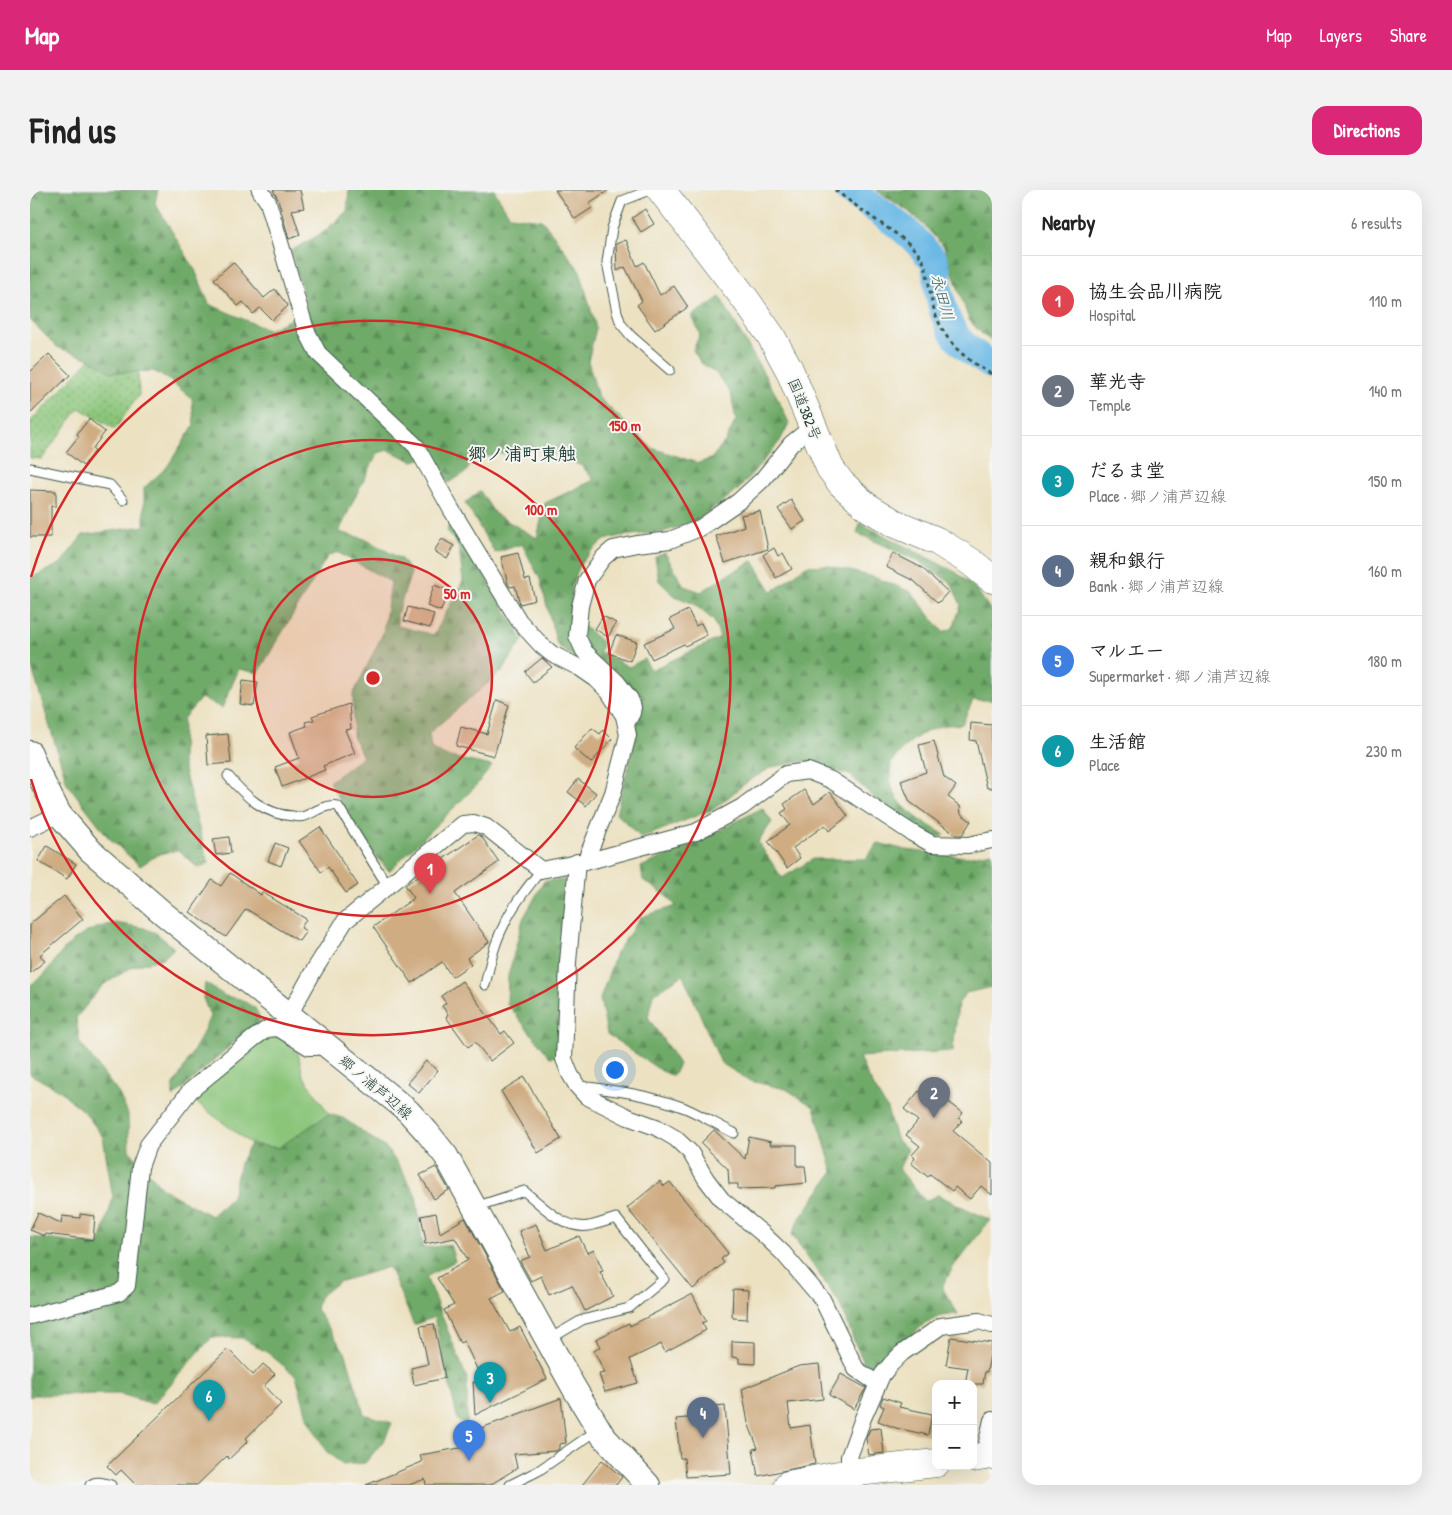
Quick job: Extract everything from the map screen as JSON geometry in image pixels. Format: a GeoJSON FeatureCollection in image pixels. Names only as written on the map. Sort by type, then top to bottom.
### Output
{"type":"FeatureCollection","features":[{"type":"Feature","properties":{"kind":"highway","name":"国道382号"},"geometry":{"type":"LineString","coordinates":[[661,190],[746,300],[770,336],[789,369],[830,468],[841,483],[866,506],[894,523],[937,541],[971,562],[992,579]]}},
{"type":"Feature","properties":{"kind":"highway"},"geometry":{"type":"LineString","coordinates":[[788,1485],[849,1473],[932,1463]]}},
{"type":"Feature","properties":{"kind":"main road","name":"郷ノ浦芦辺線"},"geometry":{"type":"LineString","coordinates":[[30,753],[37,772],[59,814],[90,850],[164,914],[408,1111],[427,1132],[446,1156],[574,1388],[603,1436],[648,1485]]}},
{"type":"Feature","properties":{"kind":"street"},"geometry":{"type":"LineString","coordinates":[[260,190],[268,202],[306,330],[318,353],[416,446],[451,509],[519,621],[552,654],[580,668],[596,679],[610,692],[624,716],[628,735],[613,792],[581,862],[568,962],[564,1058],[570,1074],[586,1096],[628,1117],[656,1127],[675,1138],[690,1152],[706,1179],[722,1200],[783,1253],[822,1299],[856,1369],[878,1384]]}},
{"type":"Feature","properties":{"kind":"street"},"geometry":{"type":"LineString","coordinates":[[626,724],[632,713],[633,706],[630,700],[617,682],[584,650],[577,636],[580,606],[587,580],[603,558],[613,549],[670,540],[700,528],[739,501],[762,480],[791,444],[812,427]]}},
{"type":"Feature","properties":{"kind":"street"},"geometry":{"type":"LineString","coordinates":[[289,1015],[344,921],[387,885],[420,861],[463,824],[474,823],[486,827],[541,870],[581,862],[696,832],[742,807],[786,774],[808,771],[831,780],[932,844],[968,845],[992,840]]}},
{"type":"Feature","properties":{"kind":"street"},"geometry":{"type":"LineString","coordinates":[[30,828],[59,814]]}},
{"type":"Feature","properties":{"kind":"street"},"geometry":{"type":"LineString","coordinates":[[30,1316],[119,1293],[127,1286],[140,1167],[148,1145],[190,1091],[267,1029],[278,1028],[309,1047],[316,1047],[322,1043]]}},
{"type":"Feature","properties":{"kind":"street"},"geometry":{"type":"LineString","coordinates":[[849,1473],[849,1457],[878,1384],[882,1376],[902,1353],[941,1326],[979,1321],[992,1325]]}},
{"type":"Feature","properties":{"kind":"street"},"geometry":{"type":"LineString","coordinates":[[984,1456],[992,1420]]}},
{"type":"Feature","properties":{"kind":"lane"},"geometry":{"type":"LineString","coordinates":[[650,190],[622,202],[612,228],[607,262],[621,324],[631,336],[670,370]]}},
{"type":"Feature","properties":{"kind":"lane"},"geometry":{"type":"LineString","coordinates":[[30,468],[110,485],[123,500]]}},
{"type":"Feature","properties":{"kind":"lane"},"geometry":{"type":"LineString","coordinates":[[228,776],[240,790],[257,804],[284,816],[302,817],[332,804],[338,806],[387,885]]}},
{"type":"Feature","properties":{"kind":"lane"},"geometry":{"type":"LineString","coordinates":[[485,985],[493,951],[503,926],[518,899],[541,870]]}},
{"type":"Feature","properties":{"kind":"lane"},"geometry":{"type":"LineString","coordinates":[[577,1086],[622,1091],[653,1098],[686,1109],[734,1133]]}},
{"type":"Feature","properties":{"kind":"lane"},"geometry":{"type":"LineString","coordinates":[[474,1207],[524,1191],[559,1219],[576,1226],[588,1226],[616,1218],[664,1279],[629,1308],[582,1320],[548,1340]]}},
{"type":"Feature","properties":{"kind":"lane"},"geometry":{"type":"LineString","coordinates":[[510,1485],[538,1471],[599,1429]]}},
{"type":"Feature","properties":{"kind":"lane"},"geometry":{"type":"LineString","coordinates":[[90,1485],[93,1482],[102,1482],[111,1485]]}},
{"type":"Feature","properties":{"kind":"path"},"geometry":{"type":"LineString","coordinates":[[835,190],[908,243],[921,256],[926,267],[931,298],[937,319],[944,334],[953,346],[967,358],[992,374]]}},
{"type":"Feature","properties":{"kind":"green space"},"geometry":{"type":"Polygon","coordinates":[[[30,190],[158,190],[155,203],[195,270],[209,304],[268,330],[308,311],[291,251],[324,232],[347,211],[349,190],[494,190],[510,216],[542,220],[580,271],[596,328],[588,361],[598,397],[652,448],[698,463],[711,459],[726,440],[736,420],[731,394],[716,373],[701,363],[693,350],[700,334],[692,316],[720,297],[776,395],[789,423],[780,441],[738,490],[694,522],[663,532],[620,536],[605,540],[593,549],[581,563],[572,584],[571,615],[602,642],[600,652],[629,667],[644,659],[651,670],[720,638],[714,621],[694,604],[675,596],[659,581],[655,557],[665,553],[684,586],[701,592],[753,561],[772,592],[806,566],[827,565],[877,578],[911,592],[943,632],[953,628],[961,605],[951,583],[920,562],[857,533],[860,523],[957,573],[976,589],[992,612],[992,700],[973,700],[962,724],[941,726],[924,733],[906,746],[891,763],[891,785],[897,798],[916,817],[945,835],[936,838],[886,809],[850,775],[804,761],[772,767],[747,782],[714,809],[641,838],[616,813],[636,737],[639,702],[632,688],[613,669],[600,676],[557,645],[540,579],[522,544],[495,553],[465,503],[480,491],[495,514],[537,538],[545,503],[594,480],[582,466],[542,449],[496,454],[474,460],[465,473],[448,483],[432,456],[413,461],[388,450],[378,453],[339,532],[365,539],[401,559],[411,573],[397,614],[398,626],[434,635],[463,581],[459,548],[447,530],[452,520],[523,640],[502,671],[429,733],[431,748],[445,756],[492,766],[474,788],[389,871],[369,849],[329,782],[363,757],[353,737],[353,695],[383,633],[391,582],[337,552],[327,557],[258,673],[239,669],[222,708],[201,698],[183,719],[182,762],[208,863],[198,868],[178,850],[159,854],[140,866],[108,837],[67,783],[30,662],[30,578],[60,564],[83,535],[144,526],[144,488],[167,467],[194,425],[192,398],[165,377],[153,371],[112,373],[90,359],[57,347],[30,320],[30,190]]]}},
{"type":"Feature","properties":{"kind":"green space"},"geometry":{"type":"Polygon","coordinates":[[[876,190],[992,190],[992,341],[984,336],[969,320],[944,247],[908,211],[876,190]]]}},
{"type":"Feature","properties":{"kind":"green space"},"geometry":{"type":"Polygon","coordinates":[[[90,359],[112,373],[138,372],[139,395],[115,429],[79,408],[42,459],[30,458],[30,422],[90,359]]]}},
{"type":"Feature","properties":{"kind":"green space"},"geometry":{"type":"Polygon","coordinates":[[[762,808],[772,822],[758,842],[782,878],[813,859],[866,859],[878,843],[906,850],[966,857],[992,852],[992,987],[966,993],[958,1004],[953,1051],[859,1057],[887,1109],[897,1141],[908,1149],[899,1169],[925,1201],[938,1195],[990,1220],[954,1266],[942,1287],[958,1314],[941,1316],[923,1325],[881,1367],[875,1370],[866,1367],[841,1306],[792,1235],[798,1221],[833,1172],[814,1107],[786,1089],[750,1081],[721,1063],[683,975],[653,994],[648,1017],[679,1064],[673,1076],[660,1070],[607,1034],[600,999],[616,953],[641,917],[676,906],[664,894],[643,880],[641,867],[705,838],[762,808]]]}},
{"type":"Feature","properties":{"kind":"green space"},"geometry":{"type":"Polygon","coordinates":[[[567,880],[559,967],[559,1056],[550,1057],[507,1004],[508,976],[523,919],[544,881],[567,880]]]}},
{"type":"Feature","properties":{"kind":"green space"},"geometry":{"type":"Polygon","coordinates":[[[115,923],[144,928],[156,933],[174,948],[164,958],[134,966],[103,985],[76,1018],[80,1043],[119,1094],[128,1114],[129,1150],[163,1189],[211,1216],[232,1197],[240,1163],[251,1144],[278,1148],[329,1114],[343,1118],[387,1149],[416,1195],[423,1248],[450,1245],[455,1261],[426,1277],[467,1378],[467,1425],[458,1421],[434,1317],[414,1325],[389,1267],[338,1282],[319,1297],[316,1309],[346,1354],[364,1414],[392,1423],[385,1439],[365,1463],[343,1465],[327,1452],[308,1420],[296,1376],[268,1353],[242,1338],[212,1337],[153,1404],[120,1394],[34,1395],[30,1397],[30,1237],[99,1246],[113,1198],[103,1137],[86,1114],[62,1092],[30,1074],[30,985],[42,976],[66,948],[81,935],[115,923]]]}},
{"type":"Feature","properties":{"kind":"green space"},"geometry":{"type":"Polygon","coordinates":[[[205,983],[225,996],[240,999],[255,1008],[261,1020],[252,1030],[232,1044],[173,1097],[173,1087],[201,1037],[210,1016],[203,998],[205,983]]]}},
{"type":"Feature","properties":{"kind":"green space"},"geometry":{"type":"Polygon","coordinates":[[[279,1036],[298,1053],[303,1075],[329,1114],[278,1148],[251,1144],[192,1099],[261,1041],[279,1036]]]}},
{"type":"Feature","properties":{"kind":"building"},"geometry":{"type":"Polygon","coordinates":[[[273,190],[300,190],[304,208],[292,210],[300,235],[289,239],[278,199],[273,190]]]}},
{"type":"Feature","properties":{"kind":"building"},"geometry":{"type":"Polygon","coordinates":[[[555,190],[609,190],[589,203],[592,208],[575,219],[555,190]]]}},
{"type":"Feature","properties":{"kind":"building"},"geometry":{"type":"Polygon","coordinates":[[[645,209],[654,224],[641,232],[632,218],[645,209]]]}},
{"type":"Feature","properties":{"kind":"building"},"geometry":{"type":"Polygon","coordinates":[[[626,240],[637,266],[644,262],[660,295],[674,286],[688,307],[655,330],[637,305],[642,301],[625,267],[617,271],[616,244],[626,240]]]}},
{"type":"Feature","properties":{"kind":"building"},"geometry":{"type":"Polygon","coordinates":[[[233,262],[264,298],[275,289],[288,306],[272,320],[260,308],[253,314],[243,302],[238,306],[214,279],[233,262]]]}},
{"type":"Feature","properties":{"kind":"building"},"geometry":{"type":"Polygon","coordinates":[[[49,354],[70,375],[30,414],[30,372],[49,354]]]}},
{"type":"Feature","properties":{"kind":"building"},"geometry":{"type":"Polygon","coordinates":[[[89,419],[105,432],[92,449],[95,451],[83,466],[66,452],[79,436],[77,434],[89,419]]]}},
{"type":"Feature","properties":{"kind":"building"},"geometry":{"type":"Polygon","coordinates":[[[30,490],[56,491],[56,506],[51,506],[51,537],[30,537],[30,490]]]}},
{"type":"Feature","properties":{"kind":"building"},"geometry":{"type":"Polygon","coordinates":[[[791,500],[805,521],[792,529],[778,509],[791,500]]]}},
{"type":"Feature","properties":{"kind":"building"},"geometry":{"type":"Polygon","coordinates":[[[760,511],[768,549],[725,563],[716,536],[744,526],[741,515],[760,511]]]}},
{"type":"Feature","properties":{"kind":"building"},"geometry":{"type":"Polygon","coordinates":[[[442,539],[454,546],[447,559],[434,551],[442,539]]]}},
{"type":"Feature","properties":{"kind":"building"},"geometry":{"type":"Polygon","coordinates":[[[774,548],[778,556],[783,553],[792,569],[776,578],[763,555],[774,548]]]}},
{"type":"Feature","properties":{"kind":"building"},"geometry":{"type":"Polygon","coordinates":[[[518,553],[525,580],[530,579],[535,600],[520,604],[515,586],[510,587],[508,584],[501,557],[518,553]]]}},
{"type":"Feature","properties":{"kind":"building"},"geometry":{"type":"Polygon","coordinates":[[[893,553],[922,568],[948,592],[938,603],[914,581],[886,567],[893,553]]]}},
{"type":"Feature","properties":{"kind":"building"},"geometry":{"type":"Polygon","coordinates":[[[434,585],[448,590],[441,611],[427,606],[434,585]]]}},
{"type":"Feature","properties":{"kind":"building"},"geometry":{"type":"Polygon","coordinates":[[[408,607],[434,614],[430,628],[404,621],[408,607]]]}},
{"type":"Feature","properties":{"kind":"building"},"geometry":{"type":"Polygon","coordinates":[[[688,610],[696,626],[701,623],[707,635],[652,659],[644,643],[675,629],[670,619],[688,610]]]}},
{"type":"Feature","properties":{"kind":"building"},"geometry":{"type":"Polygon","coordinates":[[[603,616],[616,623],[608,637],[595,629],[603,616]]]}},
{"type":"Feature","properties":{"kind":"building"},"geometry":{"type":"Polygon","coordinates":[[[616,635],[637,642],[630,661],[609,653],[616,635]]]}},
{"type":"Feature","properties":{"kind":"building"},"geometry":{"type":"Polygon","coordinates":[[[542,658],[552,667],[533,682],[525,672],[542,658]]]}},
{"type":"Feature","properties":{"kind":"building"},"geometry":{"type":"Polygon","coordinates":[[[243,680],[258,682],[254,706],[240,704],[243,680]]]}},
{"type":"Feature","properties":{"kind":"building"},"geometry":{"type":"Polygon","coordinates":[[[497,700],[509,705],[494,756],[456,746],[461,727],[487,734],[497,700]]]}},
{"type":"Feature","properties":{"kind":"building"},"geometry":{"type":"Polygon","coordinates":[[[349,704],[351,729],[345,730],[355,753],[323,766],[325,770],[282,787],[275,767],[299,758],[290,732],[307,726],[305,722],[314,720],[312,716],[349,704]]]}},
{"type":"Feature","properties":{"kind":"building"},"geometry":{"type":"Polygon","coordinates":[[[971,723],[992,725],[992,788],[987,788],[976,741],[970,740],[971,723]]]}},
{"type":"Feature","properties":{"kind":"building"},"geometry":{"type":"Polygon","coordinates":[[[592,728],[600,734],[603,730],[612,739],[591,763],[574,748],[592,728]]]}},
{"type":"Feature","properties":{"kind":"building"},"geometry":{"type":"Polygon","coordinates":[[[228,734],[231,763],[208,765],[206,736],[228,734]]]}},
{"type":"Feature","properties":{"kind":"building"},"geometry":{"type":"Polygon","coordinates":[[[934,741],[944,777],[956,786],[948,797],[960,806],[961,814],[971,821],[962,835],[956,835],[910,802],[901,781],[926,772],[919,745],[934,741]]]}},
{"type":"Feature","properties":{"kind":"building"},"geometry":{"type":"Polygon","coordinates":[[[578,779],[596,793],[586,806],[568,792],[578,779]]]}},
{"type":"Feature","properties":{"kind":"building"},"geometry":{"type":"Polygon","coordinates":[[[804,790],[814,804],[830,792],[848,816],[829,831],[825,825],[793,848],[800,858],[787,868],[768,841],[790,825],[781,813],[787,809],[784,804],[804,790]]]}},
{"type":"Feature","properties":{"kind":"building"},"geometry":{"type":"Polygon","coordinates":[[[320,827],[358,885],[346,893],[328,867],[321,872],[299,841],[320,827]]]}},
{"type":"Feature","properties":{"kind":"building"},"geometry":{"type":"Polygon","coordinates":[[[478,835],[481,836],[499,862],[455,893],[489,942],[467,958],[471,964],[452,977],[442,962],[412,983],[373,927],[414,898],[405,885],[478,835]]]}},
{"type":"Feature","properties":{"kind":"building"},"geometry":{"type":"Polygon","coordinates":[[[229,837],[231,853],[216,855],[213,839],[229,837]]]}},
{"type":"Feature","properties":{"kind":"building"},"geometry":{"type":"Polygon","coordinates":[[[275,843],[288,848],[281,866],[268,861],[275,843]]]}},
{"type":"Feature","properties":{"kind":"building"},"geometry":{"type":"Polygon","coordinates":[[[47,846],[76,864],[67,879],[38,861],[47,846]]]}},
{"type":"Feature","properties":{"kind":"building"},"geometry":{"type":"Polygon","coordinates":[[[230,873],[261,895],[262,892],[306,919],[301,928],[306,931],[299,941],[246,909],[226,937],[190,912],[212,880],[221,886],[230,873]]]}},
{"type":"Feature","properties":{"kind":"building"},"geometry":{"type":"Polygon","coordinates":[[[64,896],[83,919],[40,955],[45,961],[30,973],[30,924],[64,896]]]}},
{"type":"Feature","properties":{"kind":"building"},"geometry":{"type":"Polygon","coordinates":[[[462,981],[501,1034],[505,1031],[514,1043],[490,1061],[475,1042],[468,1047],[446,1017],[448,1014],[442,1006],[446,1003],[441,996],[462,981]]]}},
{"type":"Feature","properties":{"kind":"building"},"geometry":{"type":"Polygon","coordinates":[[[426,1061],[438,1070],[419,1093],[407,1083],[426,1061]]]}},
{"type":"Feature","properties":{"kind":"building"},"geometry":{"type":"Polygon","coordinates":[[[524,1077],[561,1139],[538,1153],[501,1091],[524,1077]]]}},
{"type":"Feature","properties":{"kind":"building"},"geometry":{"type":"Polygon","coordinates":[[[932,1089],[963,1113],[959,1118],[962,1121],[953,1131],[992,1163],[992,1195],[981,1186],[970,1199],[955,1187],[952,1191],[930,1174],[928,1177],[911,1163],[915,1158],[912,1155],[920,1146],[906,1135],[918,1121],[904,1109],[919,1091],[925,1097],[932,1089]]]}},
{"type":"Feature","properties":{"kind":"building"},"geometry":{"type":"Polygon","coordinates":[[[714,1130],[745,1159],[749,1137],[771,1142],[770,1145],[797,1145],[797,1166],[805,1166],[807,1183],[775,1186],[775,1188],[738,1189],[738,1184],[729,1184],[728,1169],[701,1143],[714,1130]]]}},
{"type":"Feature","properties":{"kind":"building"},"geometry":{"type":"Polygon","coordinates":[[[436,1167],[449,1190],[434,1199],[420,1175],[436,1167]]]}},
{"type":"Feature","properties":{"kind":"building"},"geometry":{"type":"Polygon","coordinates":[[[660,1181],[664,1186],[670,1182],[728,1253],[721,1259],[724,1263],[693,1289],[627,1208],[660,1181]]]}},
{"type":"Feature","properties":{"kind":"building"},"geometry":{"type":"Polygon","coordinates":[[[38,1213],[61,1223],[62,1216],[80,1218],[80,1214],[95,1216],[93,1240],[46,1234],[45,1236],[30,1230],[38,1213]]]}},
{"type":"Feature","properties":{"kind":"building"},"geometry":{"type":"Polygon","coordinates":[[[436,1213],[440,1233],[465,1218],[505,1291],[491,1298],[510,1332],[520,1327],[547,1379],[475,1415],[473,1382],[483,1382],[464,1341],[460,1343],[444,1310],[454,1305],[437,1278],[468,1260],[455,1238],[425,1244],[421,1216],[436,1213]]]}},
{"type":"Feature","properties":{"kind":"building"},"geometry":{"type":"Polygon","coordinates":[[[536,1224],[547,1250],[579,1236],[587,1253],[594,1250],[603,1271],[600,1272],[613,1296],[585,1311],[572,1285],[549,1295],[541,1276],[531,1281],[520,1261],[530,1257],[519,1231],[536,1224]]]}},
{"type":"Feature","properties":{"kind":"building"},"geometry":{"type":"Polygon","coordinates":[[[733,1289],[748,1290],[747,1319],[733,1318],[732,1316],[733,1289]]]}},
{"type":"Feature","properties":{"kind":"building"},"geometry":{"type":"Polygon","coordinates":[[[692,1294],[706,1321],[702,1323],[706,1330],[665,1352],[661,1344],[630,1359],[638,1383],[605,1392],[599,1374],[605,1373],[594,1351],[600,1347],[596,1339],[629,1323],[630,1326],[692,1294]]]}},
{"type":"Feature","properties":{"kind":"building"},"geometry":{"type":"Polygon","coordinates":[[[434,1324],[445,1378],[414,1385],[411,1368],[428,1364],[420,1326],[434,1324]]]}},
{"type":"Feature","properties":{"kind":"building"},"geometry":{"type":"Polygon","coordinates":[[[951,1337],[992,1343],[983,1384],[977,1384],[977,1380],[966,1380],[968,1368],[946,1365],[951,1337]]]}},
{"type":"Feature","properties":{"kind":"building"},"geometry":{"type":"Polygon","coordinates":[[[732,1341],[755,1342],[755,1364],[739,1363],[739,1358],[732,1357],[732,1341]]]}},
{"type":"Feature","properties":{"kind":"building"},"geometry":{"type":"Polygon","coordinates":[[[228,1349],[253,1375],[263,1364],[275,1374],[264,1386],[281,1404],[246,1438],[248,1441],[229,1459],[227,1456],[197,1485],[136,1485],[121,1470],[116,1475],[107,1466],[228,1349]]]}},
{"type":"Feature","properties":{"kind":"building"},"geometry":{"type":"Polygon","coordinates":[[[819,1364],[823,1399],[788,1403],[791,1428],[810,1425],[815,1464],[758,1476],[753,1449],[758,1448],[748,1423],[742,1389],[799,1366],[819,1364]]]}},
{"type":"Feature","properties":{"kind":"building"},"geometry":{"type":"Polygon","coordinates":[[[841,1374],[866,1388],[854,1409],[829,1395],[841,1374]]]}},
{"type":"Feature","properties":{"kind":"building"},"geometry":{"type":"Polygon","coordinates":[[[883,1397],[901,1403],[899,1407],[932,1414],[928,1435],[896,1428],[878,1421],[884,1407],[880,1405],[883,1397]]]}},
{"type":"Feature","properties":{"kind":"building"},"geometry":{"type":"Polygon","coordinates":[[[561,1398],[566,1443],[559,1444],[559,1449],[556,1451],[514,1454],[517,1468],[490,1485],[426,1485],[425,1479],[409,1485],[366,1485],[422,1462],[420,1455],[477,1445],[476,1430],[561,1398]]]}},
{"type":"Feature","properties":{"kind":"building"},"geometry":{"type":"Polygon","coordinates":[[[725,1406],[731,1474],[686,1477],[684,1458],[680,1458],[676,1419],[697,1417],[696,1409],[725,1406]]]}},
{"type":"Feature","properties":{"kind":"building"},"geometry":{"type":"Polygon","coordinates":[[[881,1428],[884,1453],[869,1455],[866,1438],[870,1429],[881,1428]]]}},
{"type":"Feature","properties":{"kind":"building"},"geometry":{"type":"Polygon","coordinates":[[[602,1460],[622,1477],[616,1485],[582,1485],[602,1460]]]}},
{"type":"Feature","properties":{"kind":"waterway","name":"永田川"},"geometry":{"type":"LineString","coordinates":[[849,190],[900,226],[930,256],[935,264],[945,316],[955,335],[970,350],[992,365]]}},
{"type":"Feature","properties":{"kind":"place","name":"協生会品川病院"},"geometry":{"type":"Point","coordinates":[430,894]}},
{"type":"Feature","properties":{"kind":"place","name":"華光寺"},"geometry":{"type":"Point","coordinates":[934,1118]}},
{"type":"Feature","properties":{"kind":"place","name":"だるま堂"},"geometry":{"type":"Point","coordinates":[490,1403]}},
{"type":"Feature","properties":{"kind":"place","name":"生活館"},"geometry":{"type":"Point","coordinates":[209,1421]}},
{"type":"Feature","properties":{"kind":"place","name":"親和銀行"},"geometry":{"type":"Point","coordinates":[703,1438]}},
{"type":"Feature","properties":{"kind":"place","name":"マルエー"},"geometry":{"type":"Point","coordinates":[469,1461]}},
{"type":"Feature","properties":{"kind":"district","name":"郷ノ浦町東触"},"geometry":{"type":"Point","coordinates":[522,453]}}]}
